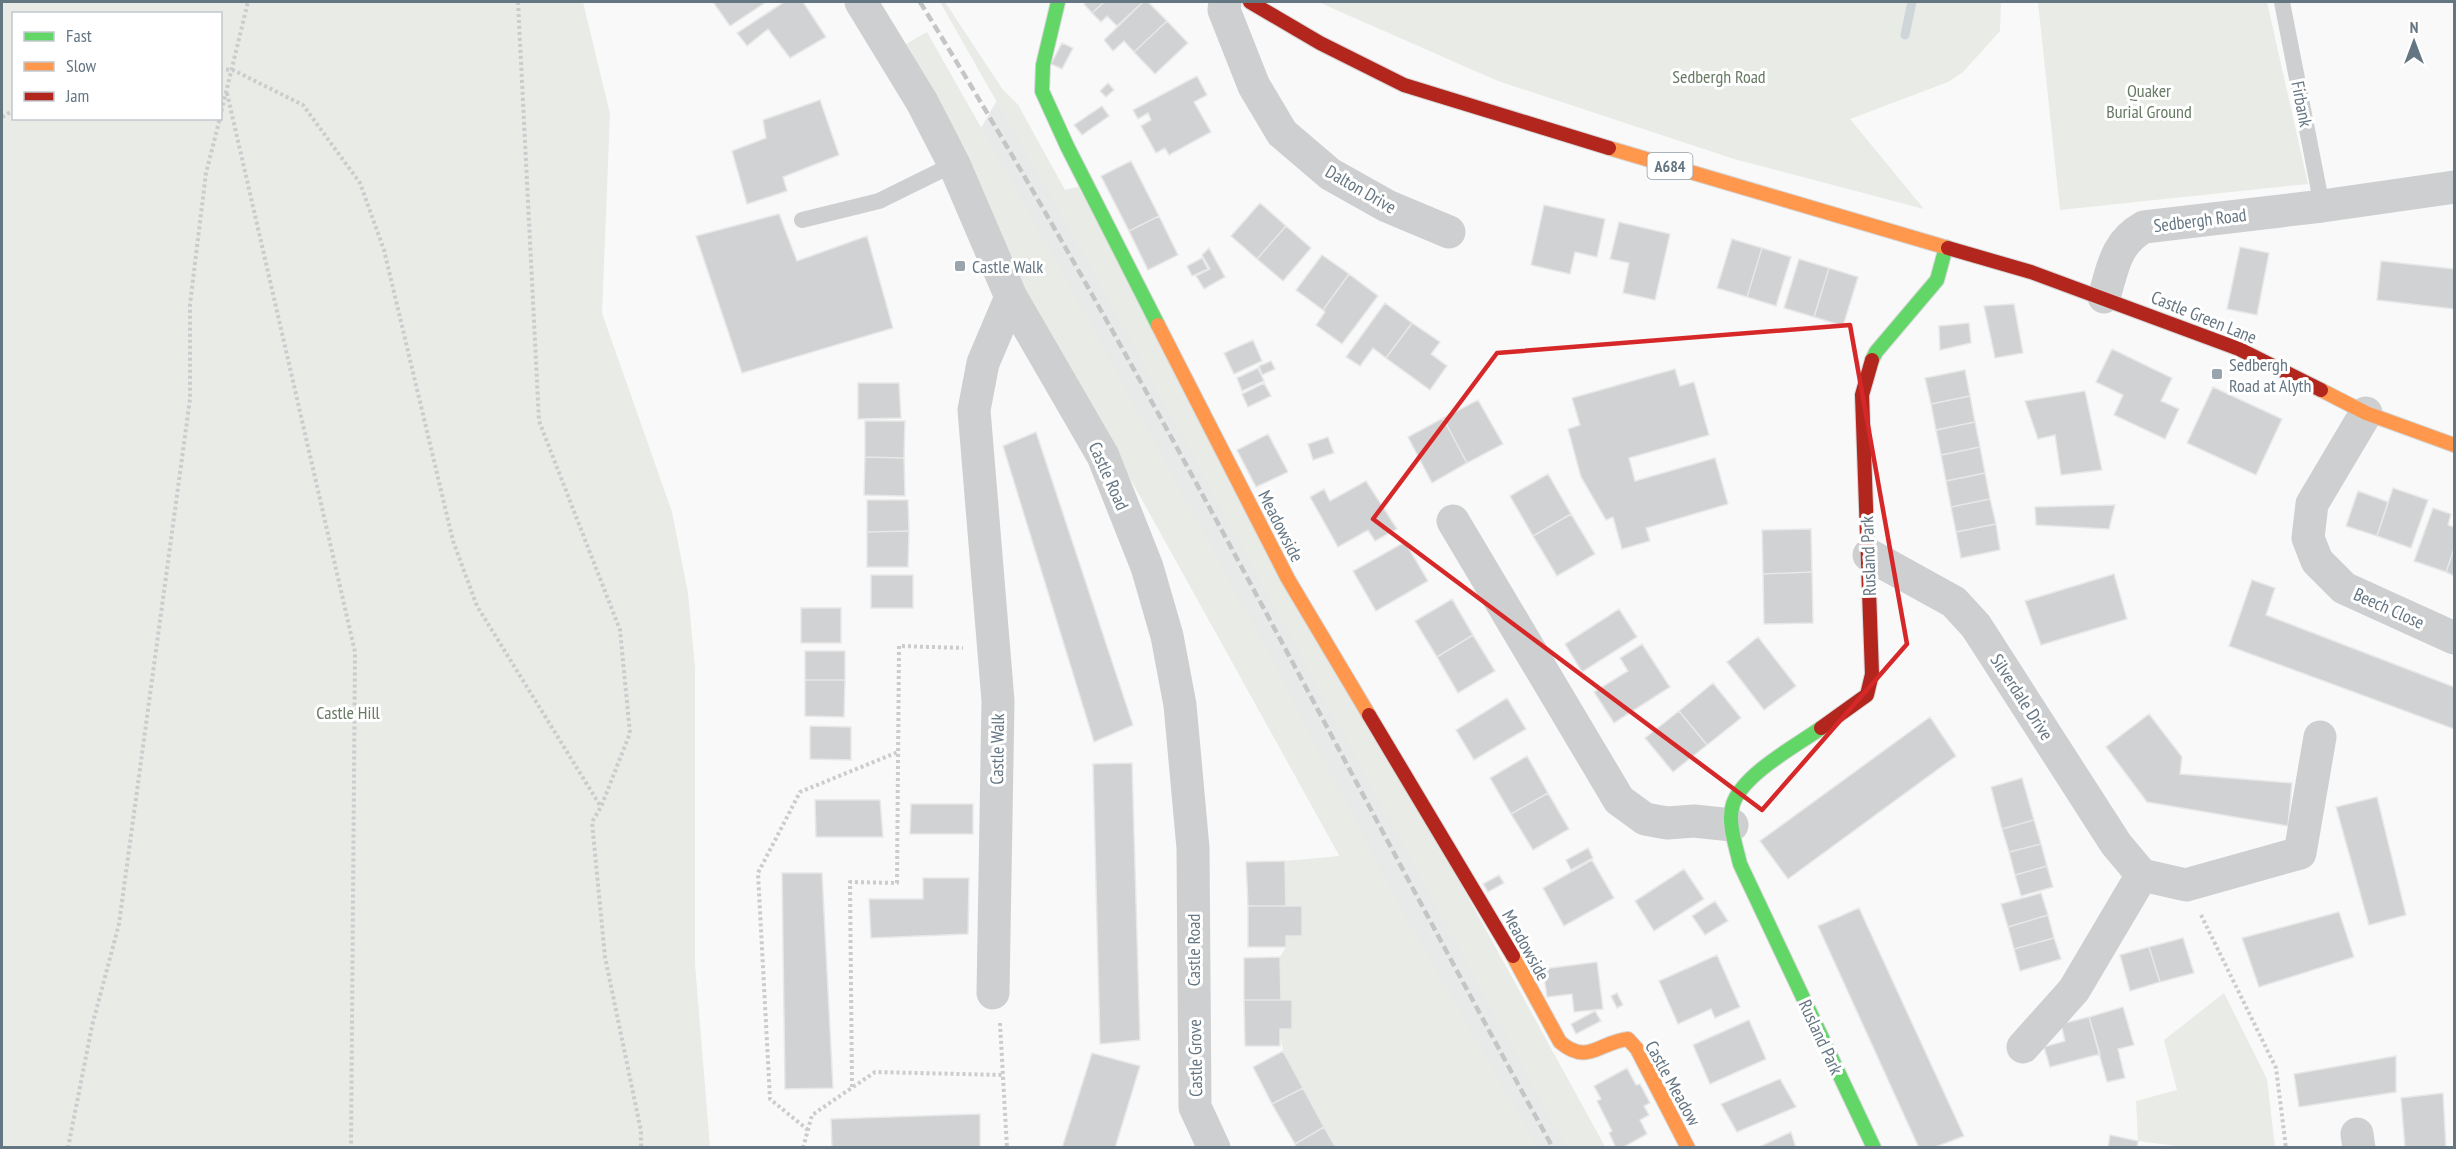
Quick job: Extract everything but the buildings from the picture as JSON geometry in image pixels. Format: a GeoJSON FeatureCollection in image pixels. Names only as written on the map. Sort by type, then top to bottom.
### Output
{"type":"FeatureCollection","features":[{"type":"Feature","properties":{"kind":"main road","name":"Meadowside"},"geometry":{"type":"LineString","coordinates":[[1058,2],[1043,64],[1042,91],[1067,146],[1288,579],[1503,937],[1560,1042]]}},
{"type":"Feature","properties":{"kind":"main road","name":"A684"},"geometry":{"type":"LineString","coordinates":[[1245,2],[1404,85],[1631,155],[1946,247],[2104,297]]}},
{"type":"Feature","properties":{"kind":"main road","name":"Rusland Park"},"geometry":{"type":"LineString","coordinates":[[1874,1148],[1740,864],[1732,825],[1733,804],[1747,781],[1867,695],[1872,674],[1862,395],[1867,372],[1876,352],[1937,280],[1946,247]]}},
{"type":"Feature","properties":{"kind":"main road","name":"Castle Green Lane"},"geometry":{"type":"LineString","coordinates":[[2104,297],[2239,349],[2366,413],[2454,445]]}},
{"type":"Feature","properties":{"kind":"main road","name":"Castle Meadow"},"geometry":{"type":"LineString","coordinates":[[1560,1042],[1569,1052],[1579,1054],[1595,1052],[1620,1039],[1628,1039],[1637,1049],[1688,1148]]}},
{"type":"Feature","properties":{"kind":"street","name":"Castle Road"},"geometry":{"type":"LineString","coordinates":[[861,2],[922,102],[954,164],[1011,297],[1102,456],[1147,567],[1167,636],[1180,705],[1193,848],[1194,1000]]}},
{"type":"Feature","properties":{"kind":"street","name":"Dalton Drive"},"geometry":{"type":"LineString","coordinates":[[1245,2],[1224,9],[1254,86],[1282,133],[1330,174],[1387,206],[1449,232]]}},
{"type":"Feature","properties":{"kind":"street","name":"Sedbergh Road"},"geometry":{"type":"LineString","coordinates":[[2104,297],[2119,248],[2128,235],[2144,227],[2322,206],[2454,187]]}},
{"type":"Feature","properties":{"kind":"street","name":"Castle Walk"},"geometry":{"type":"LineString","coordinates":[[993,993],[998,701],[974,410],[983,363],[1011,297]]}},
{"type":"Feature","properties":{"kind":"street","name":"Beech Close"},"geometry":{"type":"LineString","coordinates":[[2366,413],[2312,504],[2308,538],[2317,561],[2344,588],[2454,638]]}},
{"type":"Feature","properties":{"kind":"street"},"geometry":{"type":"LineString","coordinates":[[1452,521],[1619,800],[1645,819],[1667,823],[1694,821],[1732,825]]}},
{"type":"Feature","properties":{"kind":"street","name":"Silverdale Drive"},"geometry":{"type":"LineString","coordinates":[[1869,555],[1954,602],[1976,626],[2116,844],[2142,875]]}},
{"type":"Feature","properties":{"kind":"street"},"geometry":{"type":"LineString","coordinates":[[2023,1047],[2074,990],[2142,875],[2186,885],[2300,853],[2320,737]]}},
{"type":"Feature","properties":{"kind":"street","name":"Castle Grove"},"geometry":{"type":"LineString","coordinates":[[1194,1000],[1195,1107],[1214,1148]]}},
{"type":"Feature","properties":{"kind":"street"},"geometry":{"type":"LineString","coordinates":[[1186,1148],[1195,1107]]}},
{"type":"Feature","properties":{"kind":"lane","name":"Firbank"},"geometry":{"type":"LineString","coordinates":[[2282,2],[2322,206]]}},
{"type":"Feature","properties":{"kind":"lane"},"geometry":{"type":"LineString","coordinates":[[802,220],[879,201],[954,164]]}},
{"type":"Feature","properties":{"kind":"path"},"geometry":{"type":"LineString","coordinates":[[222,111],[248,2]]}},
{"type":"Feature","properties":{"kind":"path"},"geometry":{"type":"LineString","coordinates":[[518,2],[538,421],[620,630],[630,734],[601,807],[592,822],[605,957],[641,1131],[641,1148]]}},
{"type":"Feature","properties":{"kind":"path"},"geometry":{"type":"LineString","coordinates":[[222,69],[233,70],[303,105],[360,183],[384,250],[453,541],[477,606],[601,807]]}},
{"type":"Feature","properties":{"kind":"path"},"geometry":{"type":"LineString","coordinates":[[227,93],[355,652],[351,1148]]}},
{"type":"Feature","properties":{"kind":"path"},"geometry":{"type":"LineString","coordinates":[[68,1148],[92,1026],[119,924],[190,399],[190,304],[206,173],[219,120]]}},
{"type":"Feature","properties":{"kind":"path"},"geometry":{"type":"LineString","coordinates":[[852,1087],[850,882],[897,882],[899,646],[994,649]]}},
{"type":"Feature","properties":{"kind":"path"},"geometry":{"type":"LineString","coordinates":[[808,1130],[770,1099],[758,873],[800,792],[898,752]]}},
{"type":"Feature","properties":{"kind":"path"},"geometry":{"type":"LineString","coordinates":[[2186,885],[2276,1068],[2286,1148]]}},
{"type":"Feature","properties":{"kind":"path"},"geometry":{"type":"LineString","coordinates":[[993,993],[1003,1033],[1007,1148]]}},
{"type":"Feature","properties":{"kind":"path"},"geometry":{"type":"LineString","coordinates":[[803,1148],[812,1115],[874,1072],[1004,1075]]}},
{"type":"Feature","properties":{"kind":"highlighted area"},"geometry":{"type":"Polygon","coordinates":[[[1850,325],[1907,644],[1762,810],[1373,519],[1497,353],[1850,325]]]}},
{"type":"Feature","properties":{"kind":"shaded area"},"geometry":{"type":"Polygon","coordinates":[[[1003,90],[1018,105],[1065,191],[1078,187],[1605,1147],[1485,1147],[1340,857],[1092,408],[967,152],[1003,90]]]}},
{"type":"Feature","properties":{"kind":"green space","name":"Castle Hill"},"geometry":{"type":"Polygon","coordinates":[[[2,2],[583,2],[610,114],[602,313],[672,512],[688,593],[695,668],[695,964],[710,1147],[2,1147],[2,2]]]}},
{"type":"Feature","properties":{"kind":"green space"},"geometry":{"type":"Polygon","coordinates":[[[940,2],[945,2],[1003,90],[1018,105],[1065,190],[1078,187],[1605,1147],[1566,1147],[1090,266],[940,2]]]}},
{"type":"Feature","properties":{"kind":"green space","name":"Sedbergh Road"},"geometry":{"type":"Polygon","coordinates":[[[1318,2],[2001,2],[2000,31],[1963,72],[1948,82],[1850,119],[1924,209],[1734,159],[1498,81],[1318,2]]]}},
{"type":"Feature","properties":{"kind":"green space","name":"Quaker Burial Ground"},"geometry":{"type":"Polygon","coordinates":[[[2038,2],[2267,2],[2308,184],[2060,210],[2038,2]]]}},
{"type":"Feature","properties":{"kind":"green space"},"geometry":{"type":"Polygon","coordinates":[[[927,32],[1055,258],[1276,666],[1392,892],[1538,1147],[1336,1147],[1301,1090],[1286,1058],[1280,1029],[1292,1029],[1292,1000],[1281,1000],[1280,957],[1286,947],[1286,936],[1302,936],[1286,906],[1285,861],[1340,856],[1028,295],[967,152],[906,44],[927,32]]]}},
{"type":"Feature","properties":{"kind":"green space"},"geometry":{"type":"Polygon","coordinates":[[[2224,993],[2267,1079],[2275,1147],[2191,1148],[2138,1141],[2136,1101],[2177,1090],[2164,1040],[2224,993]]]}},
{"type":"Feature","properties":{"kind":"waterway"},"geometry":{"type":"LineString","coordinates":[[1905,35],[1912,2]]}},
{"type":"Feature","properties":{"kind":"railway"},"geometry":{"type":"LineString","coordinates":[[920,2],[1004,142],[1166,427],[1553,1148]]}},
{"type":"Feature","properties":{"kind":"traffic: fast"},"geometry":{"type":"LineString","coordinates":[[1058,2],[1043,65],[1042,91],[1067,146],[1158,325]]}},
{"type":"Feature","properties":{"kind":"traffic: fast"},"geometry":{"type":"LineString","coordinates":[[1872,360],[1876,352],[1937,280],[1946,247]]}},
{"type":"Feature","properties":{"kind":"traffic: fast"},"geometry":{"type":"LineString","coordinates":[[1821,728],[1771,762],[1747,782],[1731,811],[1734,842],[1740,864],[1874,1148]]}},
{"type":"Feature","properties":{"kind":"traffic: slow"},"geometry":{"type":"LineString","coordinates":[[1609,148],[1948,248]]}},
{"type":"Feature","properties":{"kind":"traffic: slow"},"geometry":{"type":"LineString","coordinates":[[1158,325],[1288,579],[1369,715]]}},
{"type":"Feature","properties":{"kind":"traffic: slow"},"geometry":{"type":"LineString","coordinates":[[2321,390],[2366,413],[2454,445]]}},
{"type":"Feature","properties":{"kind":"traffic: slow"},"geometry":{"type":"LineString","coordinates":[[1513,956],[1560,1042],[1570,1049],[1586,1052],[1628,1039],[1637,1049],[1688,1148]]}},
{"type":"Feature","properties":{"kind":"traffic: jam"},"geometry":{"type":"LineString","coordinates":[[1250,2],[1320,43],[1404,85],[1609,148]]}},
{"type":"Feature","properties":{"kind":"traffic: jam"},"geometry":{"type":"LineString","coordinates":[[1948,248],[2031,272],[2239,349],[2321,390]]}},
{"type":"Feature","properties":{"kind":"traffic: jam"},"geometry":{"type":"LineString","coordinates":[[1821,728],[1867,695],[1872,674],[1862,395],[1872,360]]}},
{"type":"Feature","properties":{"kind":"traffic: jam"},"geometry":{"type":"LineString","coordinates":[[1369,715],[1513,956]]}},
{"type":"Feature","properties":{"kind":"place","name":"Castle Walk"},"geometry":{"type":"Point","coordinates":[960,266]}},
{"type":"Feature","properties":{"kind":"place","name":"Sedbergh Road at Alyth"},"geometry":{"type":"Point","coordinates":[2217,374]}}]}
